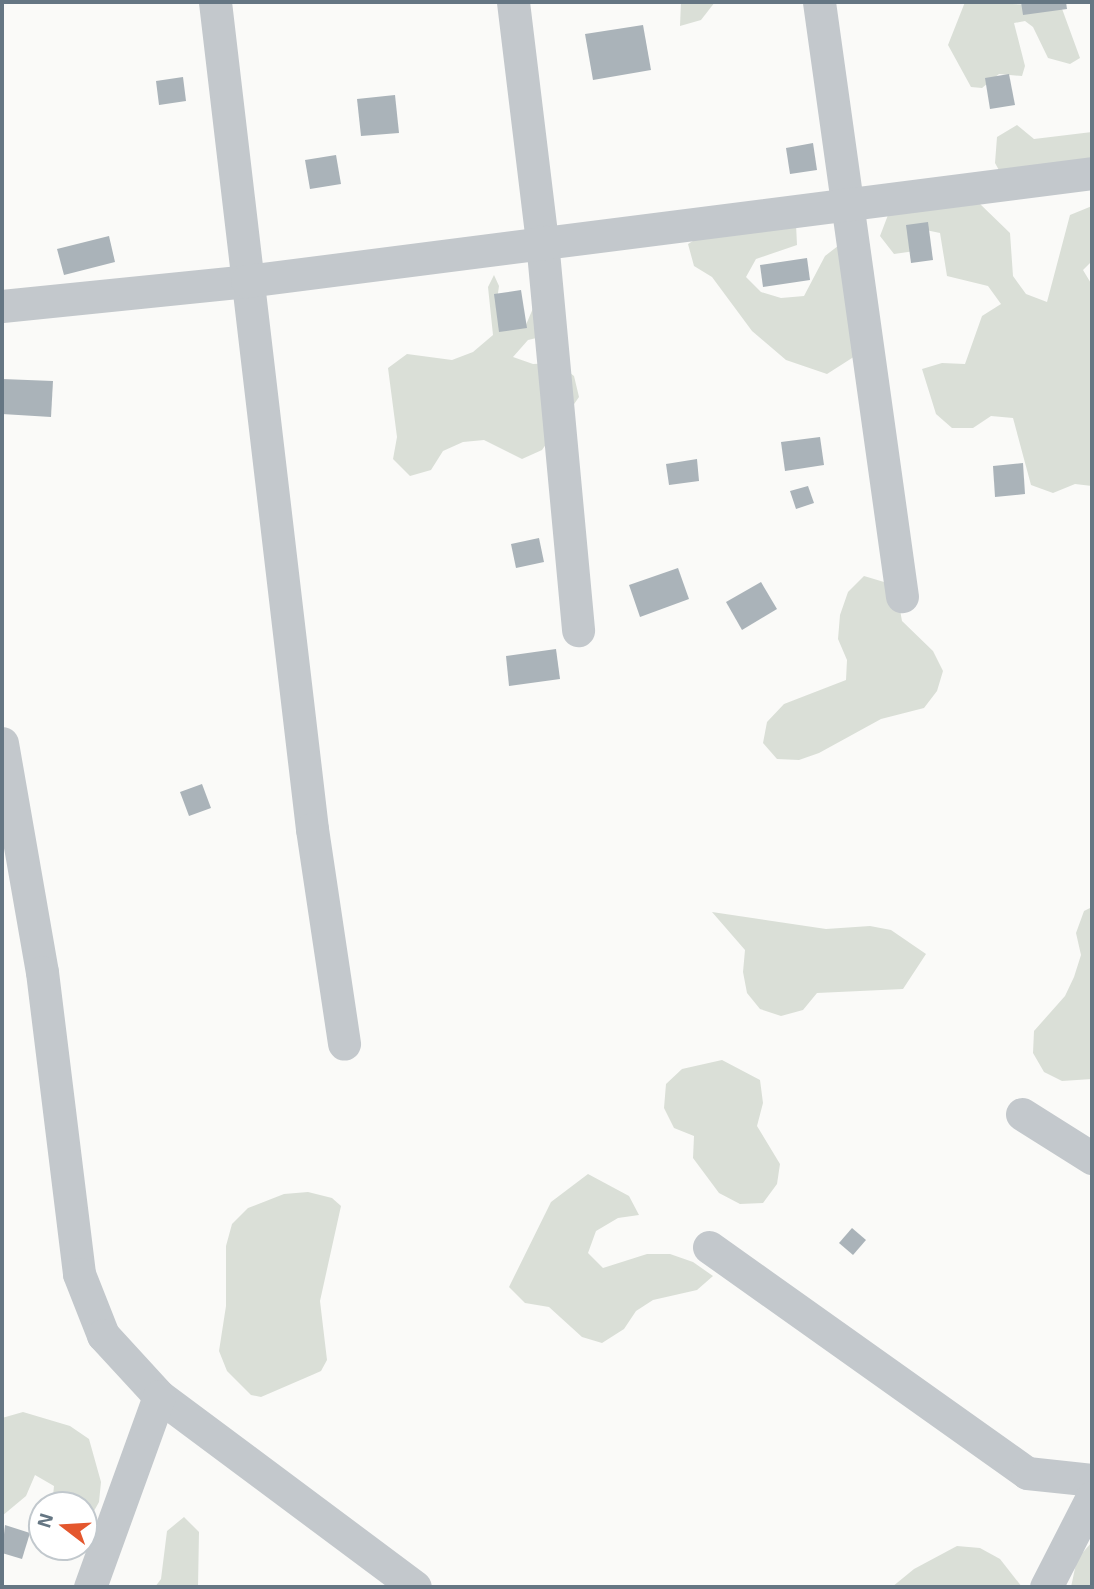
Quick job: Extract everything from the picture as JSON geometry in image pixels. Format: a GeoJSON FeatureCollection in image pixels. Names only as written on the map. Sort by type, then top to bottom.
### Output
{"type":"FeatureCollection","features":[{"type":"Feature","properties":{"kind":"street"},"geometry":{"type":"LineString","coordinates":[[215,2],[312,829],[344,1044]]}},
{"type":"Feature","properties":{"kind":"street"},"geometry":{"type":"LineString","coordinates":[[513,2],[542,241],[578,630]]}},
{"type":"Feature","properties":{"kind":"street"},"geometry":{"type":"LineString","coordinates":[[819,2],[845,205],[902,596]]}},
{"type":"Feature","properties":{"kind":"street"},"geometry":{"type":"LineString","coordinates":[[2,306],[247,281],[542,241],[1092,173]]}},
{"type":"Feature","properties":{"kind":"street"},"geometry":{"type":"LineString","coordinates":[[2,743],[42,972],[79,1274],[103,1335],[159,1396],[415,1587]]}},
{"type":"Feature","properties":{"kind":"street"},"geometry":{"type":"LineString","coordinates":[[1022,1114],[1092,1158]]}},
{"type":"Feature","properties":{"kind":"street"},"geometry":{"type":"LineString","coordinates":[[709,1247],[1027,1473],[1092,1480]]}},
{"type":"Feature","properties":{"kind":"street"},"geometry":{"type":"LineString","coordinates":[[90,1587],[159,1396]]}},
{"type":"Feature","properties":{"kind":"street"},"geometry":{"type":"LineString","coordinates":[[1046,1587],[1092,1497]]}},
{"type":"Feature","properties":{"kind":"shaded area"},"geometry":{"type":"Polygon","coordinates":[[[681,2],[715,2],[701,20],[680,26],[681,2]]]}},
{"type":"Feature","properties":{"kind":"shaded area"},"geometry":{"type":"Polygon","coordinates":[[[965,2],[1061,6],[1080,58],[1070,64],[1048,58],[1033,27],[1025,21],[1014,23],[1025,66],[1022,76],[999,74],[982,88],[971,87],[948,45],[965,2]]]}},
{"type":"Feature","properties":{"kind":"shaded area"},"geometry":{"type":"Polygon","coordinates":[[[1017,125],[1034,139],[1092,132],[1092,165],[1000,172],[995,163],[997,137],[1017,125]]]}},
{"type":"Feature","properties":{"kind":"shaded area"},"geometry":{"type":"Polygon","coordinates":[[[980,204],[1010,233],[1013,276],[1026,294],[1047,302],[1070,215],[1092,206],[1092,261],[1083,270],[1092,285],[1092,486],[1075,484],[1053,493],[1031,485],[1013,418],[991,416],[973,428],[952,428],[936,414],[922,369],[942,363],[965,364],[982,316],[1001,304],[988,286],[947,276],[940,233],[921,229],[915,251],[894,254],[880,236],[888,215],[980,204]]]}},
{"type":"Feature","properties":{"kind":"shaded area"},"geometry":{"type":"Polygon","coordinates":[[[796,224],[797,245],[756,259],[746,277],[761,292],[781,298],[804,296],[825,256],[843,242],[863,251],[873,269],[877,313],[863,351],[827,374],[786,360],[752,331],[712,277],[694,266],[688,244],[711,230],[796,224]]]}},
{"type":"Feature","properties":{"kind":"shaded area"},"geometry":{"type":"Polygon","coordinates":[[[494,275],[499,286],[496,307],[525,327],[534,306],[549,335],[528,340],[513,357],[533,364],[557,363],[574,376],[579,397],[542,450],[522,459],[484,440],[463,442],[443,451],[431,470],[410,476],[393,459],[397,437],[388,368],[407,354],[452,360],[473,352],[493,335],[488,287],[494,275]]]}},
{"type":"Feature","properties":{"kind":"shaded area"},"geometry":{"type":"Polygon","coordinates":[[[864,576],[884,582],[898,599],[902,621],[933,651],[943,671],[937,691],[924,708],[881,719],[819,753],[799,760],[777,759],[763,743],[767,722],[784,704],[846,680],[847,660],[838,639],[840,615],[848,592],[864,576]]]}},
{"type":"Feature","properties":{"kind":"shaded area"},"geometry":{"type":"Polygon","coordinates":[[[1092,907],[1092,1079],[1062,1081],[1044,1072],[1033,1053],[1034,1031],[1065,996],[1074,977],[1081,955],[1076,933],[1084,911],[1092,907]]]}},
{"type":"Feature","properties":{"kind":"shaded area"},"geometry":{"type":"Polygon","coordinates":[[[712,912],[826,929],[870,926],[891,930],[926,954],[903,989],[817,993],[803,1010],[781,1016],[760,1009],[747,993],[743,972],[745,950],[712,912]]]}},
{"type":"Feature","properties":{"kind":"shaded area"},"geometry":{"type":"Polygon","coordinates":[[[722,1060],[760,1080],[763,1103],[757,1126],[780,1164],[777,1184],[763,1203],[740,1204],[719,1193],[693,1158],[694,1136],[674,1128],[664,1108],[666,1084],[682,1069],[722,1060]]]}},
{"type":"Feature","properties":{"kind":"shaded area"},"geometry":{"type":"Polygon","coordinates":[[[588,1174],[629,1196],[639,1215],[618,1218],[596,1231],[588,1253],[603,1268],[647,1254],[670,1254],[693,1262],[713,1276],[697,1290],[653,1300],[636,1311],[624,1329],[602,1343],[582,1337],[549,1307],[525,1303],[509,1287],[551,1202],[588,1174]]]}},
{"type":"Feature","properties":{"kind":"shaded area"},"geometry":{"type":"Polygon","coordinates":[[[308,1192],[332,1198],[341,1206],[320,1301],[327,1360],[321,1371],[261,1397],[251,1395],[227,1371],[219,1351],[226,1306],[226,1246],[232,1224],[248,1208],[284,1194],[308,1192]]]}},
{"type":"Feature","properties":{"kind":"shaded area"},"geometry":{"type":"Polygon","coordinates":[[[23,1412],[70,1426],[89,1439],[101,1482],[98,1504],[98,1491],[53,1491],[54,1486],[35,1475],[26,1496],[2,1516],[2,1418],[23,1412]]]}},
{"type":"Feature","properties":{"kind":"shaded area"},"geometry":{"type":"Polygon","coordinates":[[[184,1517],[199,1532],[198,1587],[155,1587],[161,1579],[167,1531],[184,1517]]]}},
{"type":"Feature","properties":{"kind":"shaded area"},"geometry":{"type":"Polygon","coordinates":[[[1092,1542],[1092,1587],[1071,1587],[1077,1559],[1092,1542]]]}},
{"type":"Feature","properties":{"kind":"shaded area"},"geometry":{"type":"Polygon","coordinates":[[[957,1546],[980,1548],[1000,1559],[1022,1587],[892,1587],[914,1569],[957,1546]]]}},
{"type":"Feature","properties":{"kind":"building"},"geometry":{"type":"Polygon","coordinates":[[[1021,2],[1066,2],[1067,9],[1023,15],[1021,2]]]}},
{"type":"Feature","properties":{"kind":"building"},"geometry":{"type":"Polygon","coordinates":[[[643,25],[651,70],[593,80],[585,34],[643,25]]]}},
{"type":"Feature","properties":{"kind":"building"},"geometry":{"type":"Polygon","coordinates":[[[1009,74],[1015,105],[990,109],[985,78],[1009,74]]]}},
{"type":"Feature","properties":{"kind":"building"},"geometry":{"type":"Polygon","coordinates":[[[183,77],[186,101],[159,105],[156,81],[183,77]]]}},
{"type":"Feature","properties":{"kind":"building"},"geometry":{"type":"Polygon","coordinates":[[[395,95],[399,133],[361,136],[357,99],[395,95]]]}},
{"type":"Feature","properties":{"kind":"building"},"geometry":{"type":"Polygon","coordinates":[[[813,143],[817,170],[790,174],[786,148],[813,143]]]}},
{"type":"Feature","properties":{"kind":"building"},"geometry":{"type":"Polygon","coordinates":[[[336,155],[341,184],[310,189],[305,160],[336,155]]]}},
{"type":"Feature","properties":{"kind":"building"},"geometry":{"type":"Polygon","coordinates":[[[928,222],[933,260],[911,263],[906,225],[928,222]]]}},
{"type":"Feature","properties":{"kind":"building"},"geometry":{"type":"Polygon","coordinates":[[[109,236],[115,262],[64,275],[57,249],[109,236]]]}},
{"type":"Feature","properties":{"kind":"building"},"geometry":{"type":"Polygon","coordinates":[[[807,258],[810,280],[763,287],[760,265],[807,258]]]}},
{"type":"Feature","properties":{"kind":"building"},"geometry":{"type":"Polygon","coordinates":[[[521,290],[527,328],[499,332],[494,294],[521,290]]]}},
{"type":"Feature","properties":{"kind":"building"},"geometry":{"type":"Polygon","coordinates":[[[2,379],[53,381],[51,417],[2,414],[2,379]]]}},
{"type":"Feature","properties":{"kind":"building"},"geometry":{"type":"Polygon","coordinates":[[[820,437],[824,465],[785,471],[781,442],[820,437]]]}},
{"type":"Feature","properties":{"kind":"building"},"geometry":{"type":"Polygon","coordinates":[[[697,459],[699,481],[669,485],[666,464],[697,459]]]}},
{"type":"Feature","properties":{"kind":"building"},"geometry":{"type":"Polygon","coordinates":[[[1023,463],[1025,494],[995,497],[993,466],[1023,463]]]}},
{"type":"Feature","properties":{"kind":"building"},"geometry":{"type":"Polygon","coordinates":[[[808,486],[814,503],[796,509],[790,491],[808,486]]]}},
{"type":"Feature","properties":{"kind":"building"},"geometry":{"type":"Polygon","coordinates":[[[539,538],[544,562],[516,568],[511,544],[539,538]]]}},
{"type":"Feature","properties":{"kind":"building"},"geometry":{"type":"Polygon","coordinates":[[[678,568],[689,599],[640,617],[629,585],[678,568]]]}},
{"type":"Feature","properties":{"kind":"building"},"geometry":{"type":"Polygon","coordinates":[[[761,582],[777,609],[742,630],[726,602],[761,582]]]}},
{"type":"Feature","properties":{"kind":"building"},"geometry":{"type":"Polygon","coordinates":[[[556,649],[560,679],[509,686],[506,656],[556,649]]]}},
{"type":"Feature","properties":{"kind":"building"},"geometry":{"type":"Polygon","coordinates":[[[202,784],[211,808],[189,816],[180,792],[202,784]]]}},
{"type":"Feature","properties":{"kind":"building"},"geometry":{"type":"Polygon","coordinates":[[[852,1228],[866,1240],[853,1255],[839,1243],[852,1228]]]}},
{"type":"Feature","properties":{"kind":"building"},"geometry":{"type":"Polygon","coordinates":[[[5,1525],[28,1532],[22,1559],[2,1553],[5,1525]]]}}]}
